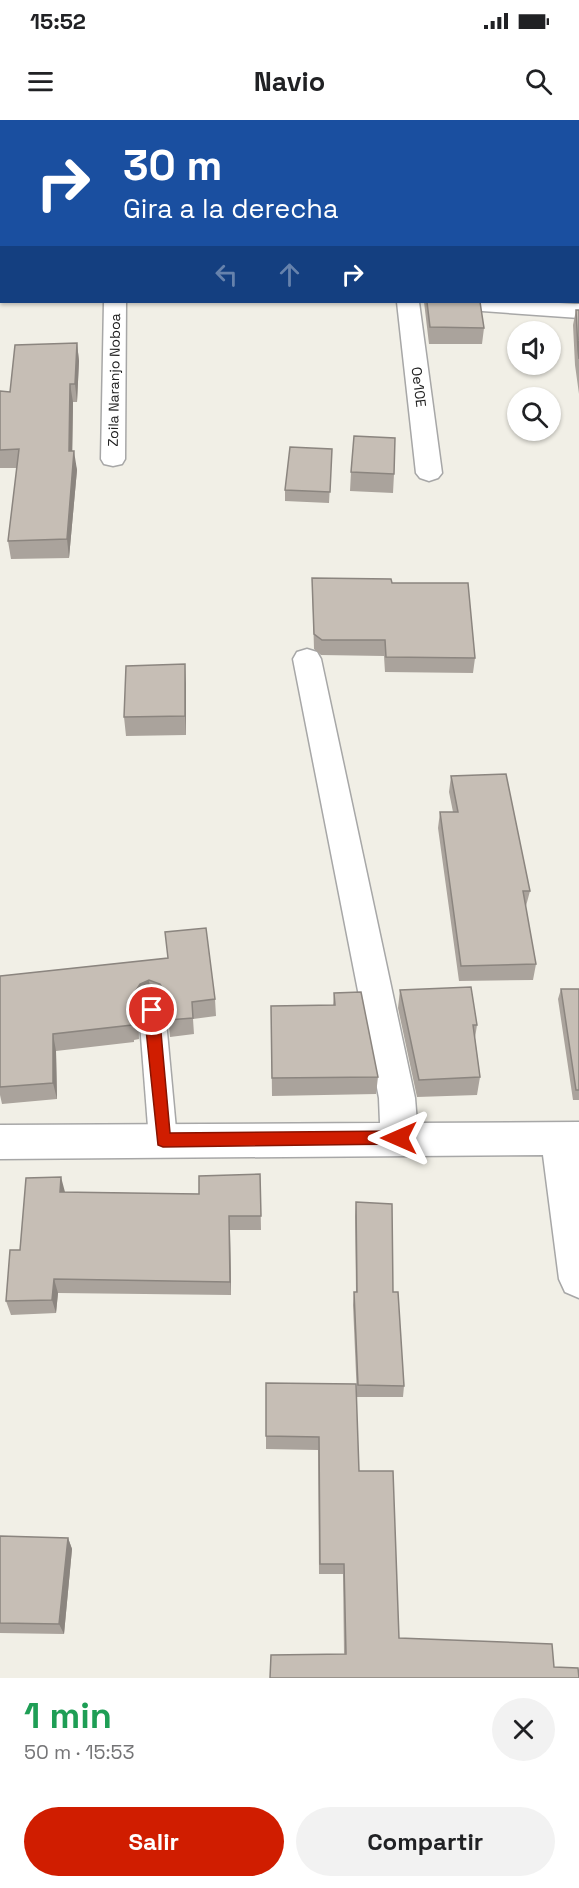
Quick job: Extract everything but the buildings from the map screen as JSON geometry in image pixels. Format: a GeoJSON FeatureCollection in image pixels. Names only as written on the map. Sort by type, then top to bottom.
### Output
{"type":"FeatureCollection","features":[{"type":"Feature","properties":{"kind":"street","name":"Zoila Naranjo Noboa"},"geometry":{"type":"LineString","coordinates":[[113,459],[115,303]]}},
{"type":"Feature","properties":{"kind":"street","name":"Oe10E"},"geometry":{"type":"LineString","coordinates":[[408,303],[429,473]]}},
{"type":"Feature","properties":{"kind":"street"},"geometry":{"type":"LineString","coordinates":[[470,303],[579,310]]}},
{"type":"Feature","properties":{"kind":"street"},"geometry":{"type":"LineString","coordinates":[[307,659],[397,1098],[399,1138]]}},
{"type":"Feature","properties":{"kind":"street"},"geometry":{"type":"LineString","coordinates":[[0,1142],[569,1138],[579,1279]]}},
{"type":"Feature","properties":{"kind":"lane"},"geometry":{"type":"LineString","coordinates":[[152,1010],[163,1140]]}},
{"type":"Feature","properties":{"kind":"route"},"geometry":{"type":"LineString","coordinates":[[152,1010],[163,1140],[399,1138]]}}]}
